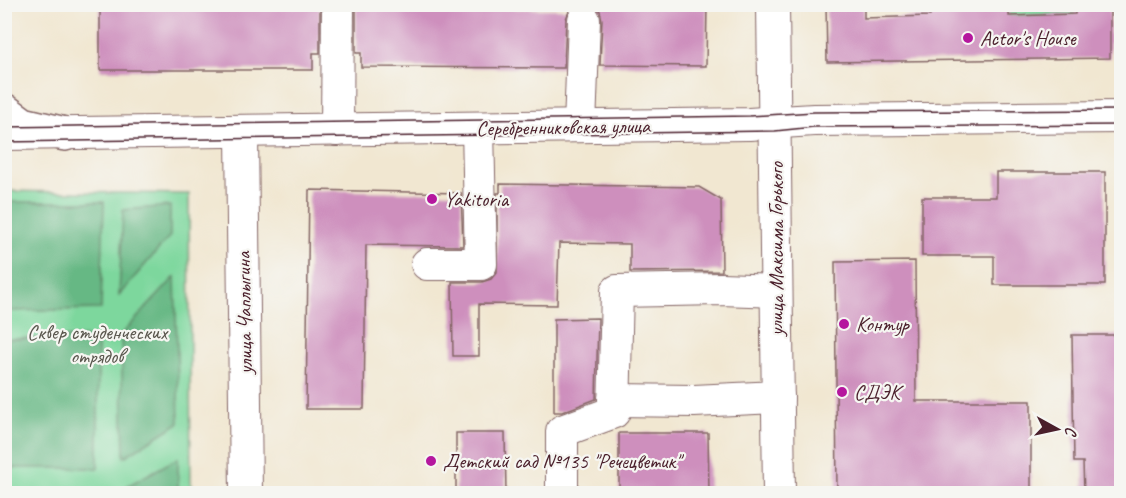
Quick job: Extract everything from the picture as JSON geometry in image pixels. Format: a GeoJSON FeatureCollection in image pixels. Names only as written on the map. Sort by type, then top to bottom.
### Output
{"type":"FeatureCollection","features":[{"type":"Feature","properties":{"kind":"main road"},"geometry":{"type":"LineString","coordinates":[[4,110],[23,124],[65,134]]}},
{"type":"Feature","properties":{"kind":"street"},"geometry":{"type":"LineString","coordinates":[[337,130],[338,4]]}},
{"type":"Feature","properties":{"kind":"street","name":"улица Максима Горького"},"geometry":{"type":"LineString","coordinates":[[773,4],[779,494]]}},
{"type":"Feature","properties":{"kind":"street"},"geometry":{"type":"LineString","coordinates":[[580,126],[584,20]]}},
{"type":"Feature","properties":{"kind":"street","name":"Серебренниковская улица"},"geometry":{"type":"LineString","coordinates":[[4,134],[1122,117]]}},
{"type":"Feature","properties":{"kind":"street"},"geometry":{"type":"LineString","coordinates":[[427,264],[481,264],[478,128]]}},
{"type":"Feature","properties":{"kind":"street","name":"улица Чаплыгина"},"geometry":{"type":"LineString","coordinates":[[242,132],[246,494]]}},
{"type":"Feature","properties":{"kind":"street"},"geometry":{"type":"LineString","coordinates":[[562,494],[562,431],[614,412],[617,291],[721,289],[776,291]]}},
{"type":"Feature","properties":{"kind":"street"},"geometry":{"type":"LineString","coordinates":[[614,400],[694,401],[778,397]]}},
{"type":"Feature","properties":{"kind":"green space"},"geometry":{"type":"Polygon","coordinates":[[[1009,5],[1075,5],[1075,14],[1009,16],[1009,5]]]}},
{"type":"Feature","properties":{"kind":"green space","name":"Сквер студенческих отрядов"},"geometry":{"type":"Polygon","coordinates":[[[5,191],[189,194],[191,493],[5,494],[5,191]]]}},
{"type":"Feature","properties":{"kind":"green space"},"geometry":{"type":"Polygon","coordinates":[[[5,202],[104,202],[101,309],[5,311],[5,202]]]}},
{"type":"Feature","properties":{"kind":"green space"},"geometry":{"type":"Polygon","coordinates":[[[170,206],[170,236],[119,295],[123,210],[170,206]]]}},
{"type":"Feature","properties":{"kind":"green space"},"geometry":{"type":"Polygon","coordinates":[[[175,277],[179,423],[124,457],[121,335],[175,277]]]}},
{"type":"Feature","properties":{"kind":"green space"},"geometry":{"type":"Polygon","coordinates":[[[98,337],[98,468],[5,468],[5,339],[98,337]]]}},
{"type":"Feature","properties":{"kind":"green space"},"geometry":{"type":"Polygon","coordinates":[[[178,458],[178,493],[132,493],[127,486],[178,458]]]}},
{"type":"Feature","properties":{"kind":"building"},"geometry":{"type":"Polygon","coordinates":[[[100,4],[320,4],[320,53],[313,53],[313,70],[100,70],[100,4]]]}},
{"type":"Feature","properties":{"kind":"building"},"geometry":{"type":"Polygon","coordinates":[[[356,4],[361,4],[361,8],[570,9],[566,19],[564,68],[361,67],[361,53],[356,53],[356,4]]]}},
{"type":"Feature","properties":{"kind":"building"},"geometry":{"type":"Polygon","coordinates":[[[593,4],[707,4],[706,66],[600,65],[602,20],[600,11],[593,4]]]}},
{"type":"Feature","properties":{"kind":"building","name":"Actor's House"},"geometry":{"type":"Polygon","coordinates":[[[826,4],[864,4],[864,18],[930,16],[930,4],[1009,4],[1009,16],[1075,14],[1075,4],[1110,4],[1110,58],[827,62],[826,4]]]}},
{"type":"Feature","properties":{"kind":"building"},"geometry":{"type":"Polygon","coordinates":[[[996,172],[1105,172],[1105,285],[994,285],[994,256],[922,256],[922,197],[996,197],[996,172]]]}},
{"type":"Feature","properties":{"kind":"building"},"geometry":{"type":"Polygon","coordinates":[[[500,184],[699,187],[721,200],[722,271],[630,272],[630,244],[559,243],[557,305],[479,304],[479,356],[453,356],[452,282],[482,282],[491,279],[497,272],[497,193],[500,193],[500,184]]]}},
{"type":"Feature","properties":{"kind":"building"},"geometry":{"type":"Polygon","coordinates":[[[309,190],[461,193],[463,246],[366,245],[364,409],[306,409],[309,190]]]}},
{"type":"Feature","properties":{"kind":"building"},"geometry":{"type":"Polygon","coordinates":[[[915,261],[916,401],[1031,401],[1031,494],[837,494],[835,262],[915,261]]]}},
{"type":"Feature","properties":{"kind":"building"},"geometry":{"type":"Polygon","coordinates":[[[598,318],[596,399],[562,412],[554,412],[554,319],[598,318]]]}},
{"type":"Feature","properties":{"kind":"building"},"geometry":{"type":"Polygon","coordinates":[[[1072,335],[1121,335],[1122,494],[1084,494],[1083,462],[1074,462],[1072,335]]]}},
{"type":"Feature","properties":{"kind":"building"},"geometry":{"type":"Polygon","coordinates":[[[456,433],[505,433],[506,494],[456,494],[456,433]]]}},
{"type":"Feature","properties":{"kind":"building"},"geometry":{"type":"Polygon","coordinates":[[[619,433],[708,433],[709,494],[619,494],[619,433]]]}},
{"type":"Feature","properties":{"kind":"tram line"},"geometry":{"type":"LineString","coordinates":[[4,127],[749,116],[814,112],[1122,110]]}},
{"type":"Feature","properties":{"kind":"tram line"},"geometry":{"type":"LineString","coordinates":[[4,142],[775,131],[814,127],[1122,125]]}},
{"type":"Feature","properties":{"kind":"place","name":"Actor's House"},"geometry":{"type":"Point","coordinates":[968,38]}},
{"type":"Feature","properties":{"kind":"place","name":"Yakitoria"},"geometry":{"type":"Point","coordinates":[432,199]}},
{"type":"Feature","properties":{"kind":"place","name":"Контур"},"geometry":{"type":"Point","coordinates":[844,324]}},
{"type":"Feature","properties":{"kind":"place","name":"СДЭК"},"geometry":{"type":"Point","coordinates":[842,392]}},
{"type":"Feature","properties":{"kind":"place","name":"Детский сад №135 \"Речецветик\""},"geometry":{"type":"Point","coordinates":[431,461]}}]}
